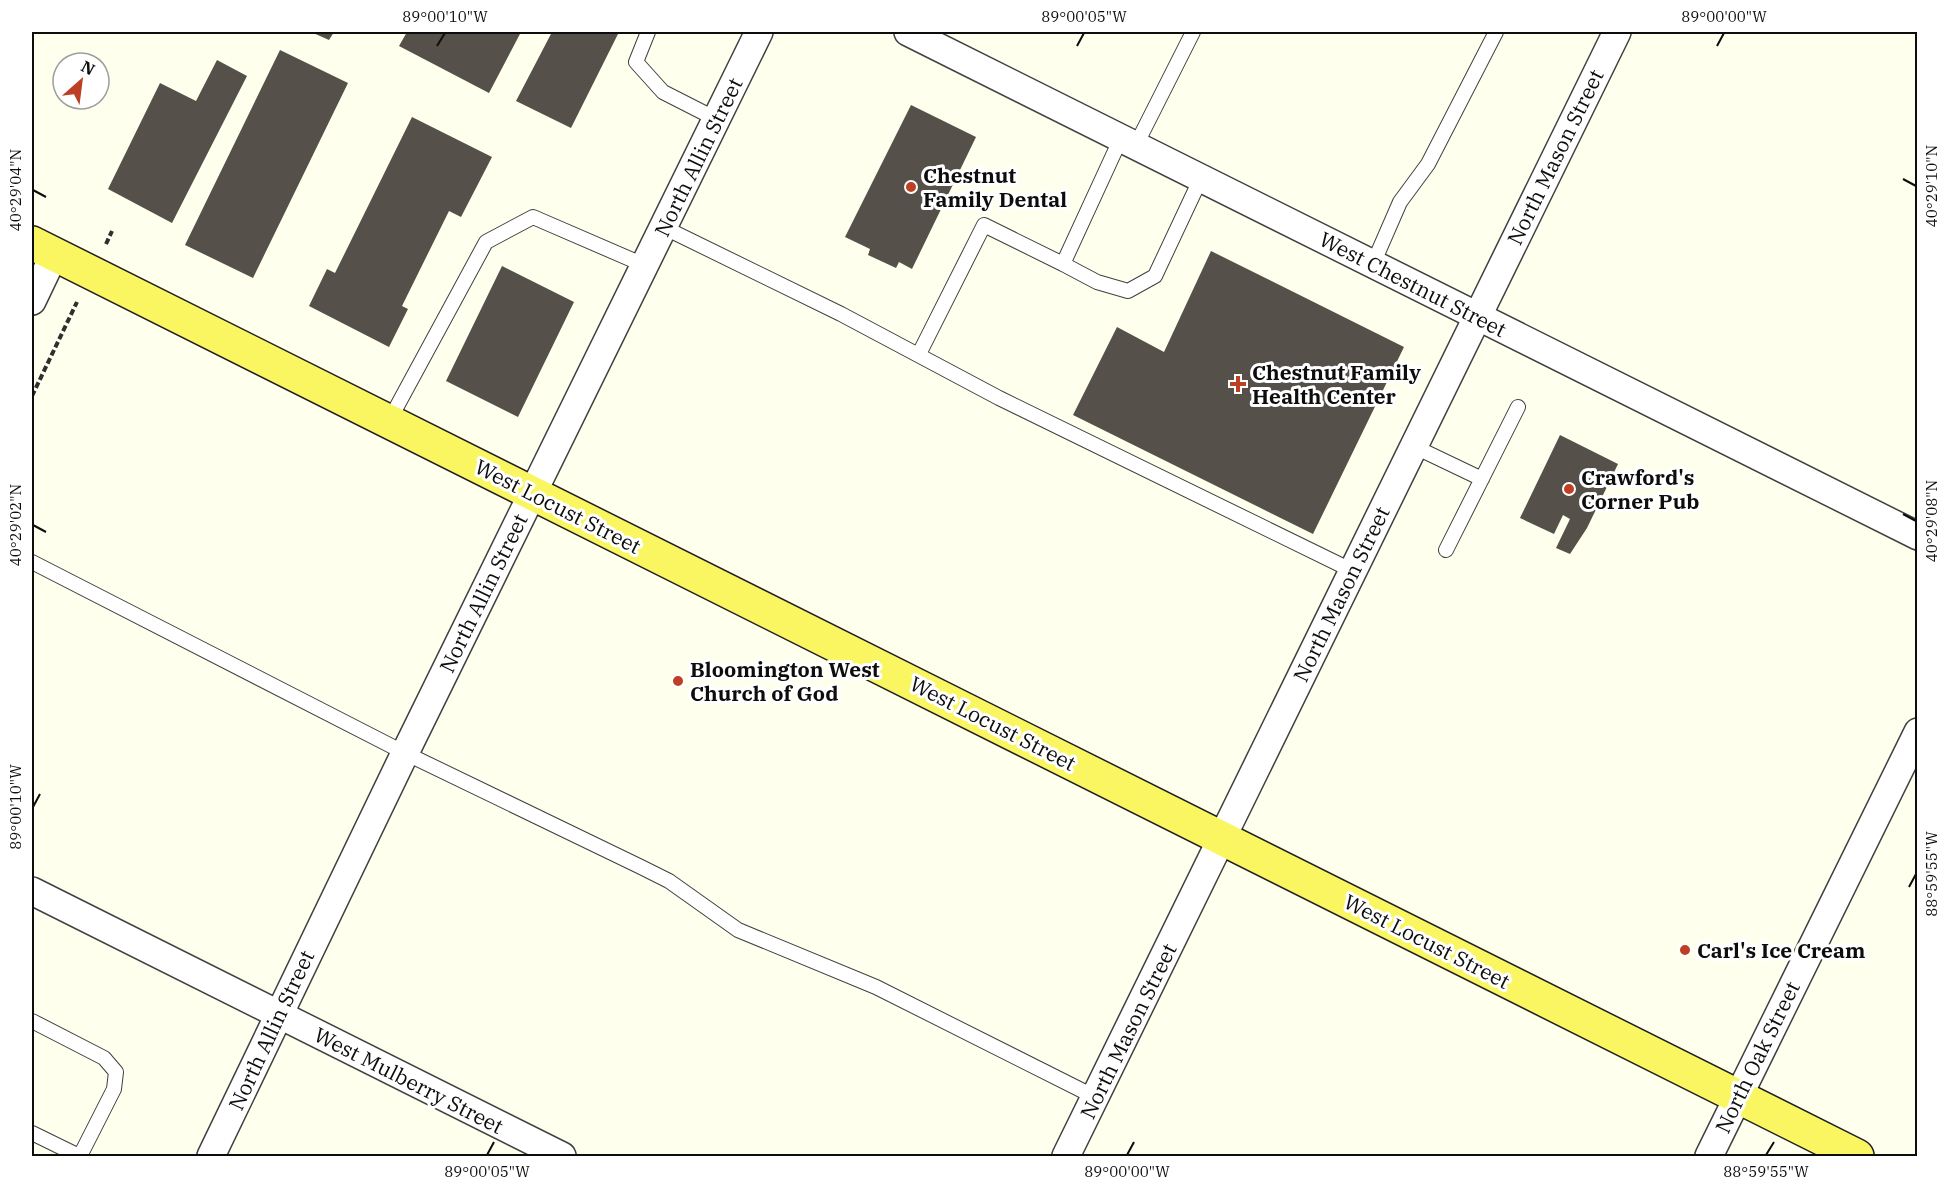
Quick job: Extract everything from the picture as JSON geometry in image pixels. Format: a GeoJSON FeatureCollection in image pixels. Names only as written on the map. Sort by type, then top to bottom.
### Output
{"type":"FeatureCollection","features":[{"type":"Feature","properties":{"kind":"main road","name":"West Locust Street"},"geometry":{"type":"LineString","coordinates":[[43,249],[1857,1156]]}},
{"type":"Feature","properties":{"kind":"street","name":"North Allin Street"},"geometry":{"type":"LineString","coordinates":[[211,1156],[405,753],[759,32]]}},
{"type":"Feature","properties":{"kind":"street","name":"West Chestnut Street"},"geometry":{"type":"LineString","coordinates":[[908,32],[1917,536]]}},
{"type":"Feature","properties":{"kind":"street","name":"North Mason Street"},"geometry":{"type":"LineString","coordinates":[[1066,1156],[1617,32]]}},
{"type":"Feature","properties":{"kind":"street"},"geometry":{"type":"LineString","coordinates":[[32,301],[43,249]]}},
{"type":"Feature","properties":{"kind":"street","name":"North Oak Street"},"geometry":{"type":"LineString","coordinates":[[1709,1156],[1917,732]]}},
{"type":"Feature","properties":{"kind":"street","name":"West Mulberry Street"},"geometry":{"type":"LineString","coordinates":[[33,895],[562,1156]]}},
{"type":"Feature","properties":{"kind":"lane"},"geometry":{"type":"LineString","coordinates":[[648,32],[636,62],[663,92],[716,119]]}},
{"type":"Feature","properties":{"kind":"lane"},"geometry":{"type":"LineString","coordinates":[[1063,264],[1128,141],[1193,32]]}},
{"type":"Feature","properties":{"kind":"lane"},"geometry":{"type":"LineString","coordinates":[[1373,264],[1400,202],[1428,164],[1496,32]]}},
{"type":"Feature","properties":{"kind":"lane"},"geometry":{"type":"LineString","coordinates":[[919,354],[984,225],[1097,282],[1128,291],[1155,276],[1201,178]]}},
{"type":"Feature","properties":{"kind":"lane"},"geometry":{"type":"LineString","coordinates":[[389,421],[486,242],[533,217],[644,265]]}},
{"type":"Feature","properties":{"kind":"lane"},"geometry":{"type":"LineString","coordinates":[[663,227],[919,354],[999,398],[1353,571]]}},
{"type":"Feature","properties":{"kind":"lane"},"geometry":{"type":"LineString","coordinates":[[1446,550],[1518,407]]}},
{"type":"Feature","properties":{"kind":"lane"},"geometry":{"type":"LineString","coordinates":[[1413,446],[1482,479]]}},
{"type":"Feature","properties":{"kind":"lane"},"geometry":{"type":"LineString","coordinates":[[32,562],[405,753],[641,867],[669,882],[738,930],[876,987],[1095,1097]]}},
{"type":"Feature","properties":{"kind":"lane"},"geometry":{"type":"LineString","coordinates":[[32,1021],[104,1058],[116,1072],[114,1089],[80,1156],[32,1133]]}},
{"type":"Feature","properties":{"kind":"path"},"geometry":{"type":"LineString","coordinates":[[32,396],[112,231]]}},
{"type":"Feature","properties":{"kind":"building"},"geometry":{"type":"Polygon","coordinates":[[[311,32],[334,32],[329,40],[311,32]]]}},
{"type":"Feature","properties":{"kind":"building"},"geometry":{"type":"Polygon","coordinates":[[[407,32],[521,32],[489,93],[399,46],[407,32]]]}},
{"type":"Feature","properties":{"kind":"building"},"geometry":{"type":"Polygon","coordinates":[[[552,32],[619,32],[571,128],[516,101],[552,32]]]}},
{"type":"Feature","properties":{"kind":"building"},"geometry":{"type":"Polygon","coordinates":[[[280,50],[348,83],[253,278],[185,245],[280,50]]]}},
{"type":"Feature","properties":{"kind":"building"},"geometry":{"type":"Polygon","coordinates":[[[217,60],[247,76],[172,223],[108,189],[160,83],[196,101],[217,60]]]}},
{"type":"Feature","properties":{"kind":"building","name":"Chestnut Family Dental"},"geometry":{"type":"Polygon","coordinates":[[[911,105],[976,137],[912,269],[899,262],[896,268],[868,255],[870,249],[845,237],[911,105]]]}},
{"type":"Feature","properties":{"kind":"building"},"geometry":{"type":"Polygon","coordinates":[[[412,117],[492,157],[461,217],[449,211],[402,306],[408,309],[389,347],[309,306],[327,269],[335,273],[412,117]]]}},
{"type":"Feature","properties":{"kind":"building","name":"Chestnut Family Health Center"},"geometry":{"type":"Polygon","coordinates":[[[1211,251],[1404,347],[1313,534],[1073,415],[1117,327],[1164,352],[1211,251]]]}},
{"type":"Feature","properties":{"kind":"building"},"geometry":{"type":"Polygon","coordinates":[[[502,266],[574,302],[518,417],[446,381],[502,266]]]}},
{"type":"Feature","properties":{"kind":"building","name":"Crawford's Corner Pub"},"geometry":{"type":"Polygon","coordinates":[[[1560,435],[1618,464],[1587,528],[1570,554],[1556,548],[1570,519],[1563,515],[1554,534],[1520,518],[1560,435]]]}},
{"type":"Feature","properties":{"kind":"place","name":"Chestnut Family Dental"},"geometry":{"type":"Point","coordinates":[911,187]}},
{"type":"Feature","properties":{"kind":"place","name":"Chestnut Family Health Center"},"geometry":{"type":"Point","coordinates":[1238,384]}},
{"type":"Feature","properties":{"kind":"place","name":"Crawford's Corner Pub"},"geometry":{"type":"Point","coordinates":[1569,489]}},
{"type":"Feature","properties":{"kind":"place","name":"Bloomington West Church of God"},"geometry":{"type":"Point","coordinates":[678,681]}},
{"type":"Feature","properties":{"kind":"place","name":"Carl's Ice Cream"},"geometry":{"type":"Point","coordinates":[1685,950]}}]}
